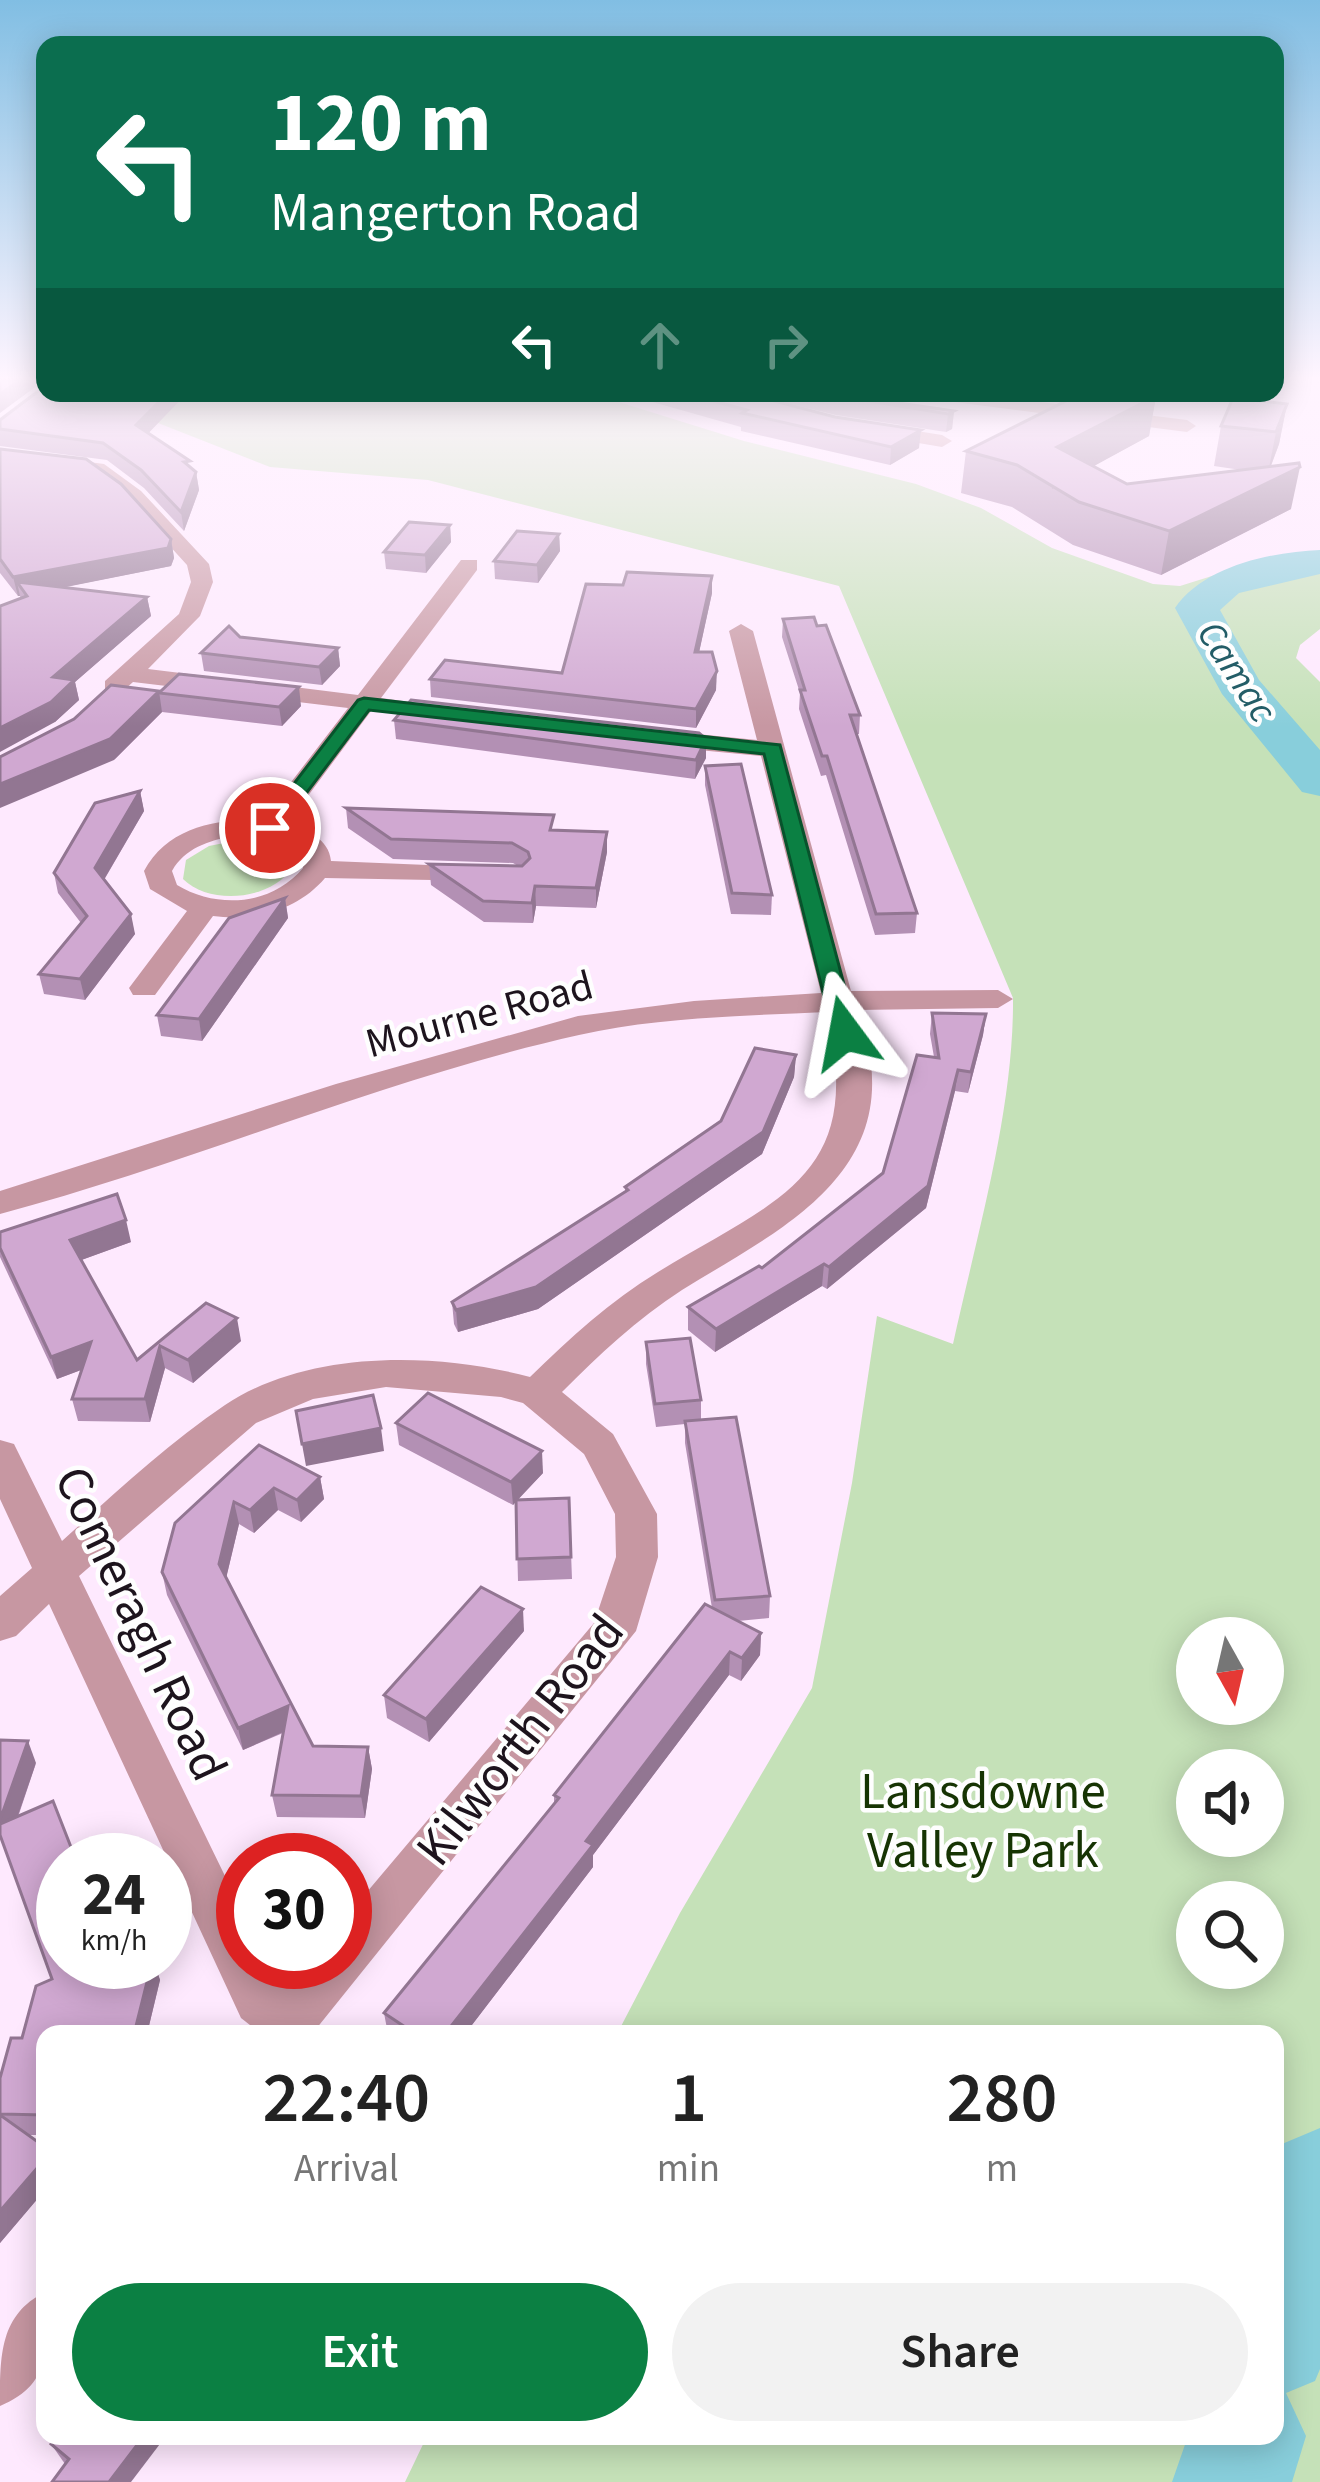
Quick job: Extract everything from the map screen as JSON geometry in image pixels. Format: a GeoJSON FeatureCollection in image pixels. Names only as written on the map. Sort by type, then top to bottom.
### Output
{"type":"FeatureCollection","features":[{"type":"Feature","properties":{"kind":"street"},"geometry":{"type":"LineString","coordinates":[[98,701],[197,607],[204,589],[198,564],[135,496]]}},
{"type":"Feature","properties":{"kind":"street"},"geometry":{"type":"LineString","coordinates":[[270,828],[469,566]]}},
{"type":"Feature","properties":{"kind":"street"},"geometry":{"type":"LineString","coordinates":[[537,1393],[633,1306],[771,1225],[804,1196],[830,1165],[859,1094],[741,631]]}},
{"type":"Feature","properties":{"kind":"street"},"geometry":{"type":"LineString","coordinates":[[126,674],[481,718]]}},
{"type":"Feature","properties":{"kind":"street"},"geometry":{"type":"LineString","coordinates":[[621,734],[773,749]]}},
{"type":"Feature","properties":{"kind":"street"},"geometry":{"type":"LineString","coordinates":[[233,828],[270,828],[316,850],[317,869],[303,886],[275,900],[205,907],[164,889],[158,880],[162,861],[197,836],[233,828]]}},
{"type":"Feature","properties":{"kind":"street"},"geometry":{"type":"LineString","coordinates":[[317,869],[513,876]]}},
{"type":"Feature","properties":{"kind":"street"},"geometry":{"type":"LineString","coordinates":[[144,988],[205,907]]}},
{"type":"Feature","properties":{"kind":"street","name":"Mourne Road"},"geometry":{"type":"LineString","coordinates":[[0,1203],[348,1091],[578,1025],[694,1010],[998,999]]}},
{"type":"Feature","properties":{"kind":"street","name":"Kilworth Road"},"geometry":{"type":"LineString","coordinates":[[0,1623],[242,1413],[277,1396],[386,1372],[464,1377],[537,1393],[599,1444],[623,1484],[636,1514],[638,1557],[629,1593],[614,1631],[372,1923]]}},
{"type":"Feature","properties":{"kind":"street","name":"Comeragh Road"},"geometry":{"type":"LineString","coordinates":[[0,1455],[260,2001],[281,2025]]}},
{"type":"Feature","properties":{"kind":"street","name":"Kilworth Road"},"geometry":{"type":"LineString","coordinates":[[287,2025],[317,1989]]}},
{"type":"Feature","properties":{"kind":"street"},"geometry":{"type":"LineString","coordinates":[[0,2376],[36,2332]]}},
{"type":"Feature","properties":{"kind":"green space","name":"Lansdowne Valley Park"},"geometry":{"type":"Polygon","coordinates":[[[489,496],[948,496],[981,508],[1052,548],[1153,584],[1180,586],[1250,564],[1320,551],[1320,629],[1300,645],[1296,658],[1320,682],[1320,2482],[405,2482],[423,2445],[1284,2445],[1284,2025],[622,2025],[680,1913],[812,1688],[852,1483],[877,1316],[953,1344],[1001,1128],[1013,998],[839,586],[489,496]]]}},
{"type":"Feature","properties":{"kind":"green space"},"geometry":{"type":"Polygon","coordinates":[[[239,840],[268,842],[288,852],[292,868],[270,887],[240,896],[208,893],[183,879],[186,860],[209,846],[239,840]]]}},
{"type":"Feature","properties":{"kind":"building"},"geometry":{"type":"Polygon","coordinates":[[[0,496],[132,496],[171,539],[168,548],[13,577],[0,559],[0,496]]]}},
{"type":"Feature","properties":{"kind":"building"},"geometry":{"type":"Polygon","coordinates":[[[166,496],[187,496],[181,512],[166,496]]]}},
{"type":"Feature","properties":{"kind":"building"},"geometry":{"type":"Polygon","coordinates":[[[1069,496],[1241,496],[1169,531],[1069,496]]]}},
{"type":"Feature","properties":{"kind":"building"},"geometry":{"type":"Polygon","coordinates":[[[409,522],[450,525],[425,555],[384,552],[409,522]]]}},
{"type":"Feature","properties":{"kind":"building"},"geometry":{"type":"Polygon","coordinates":[[[517,531],[559,534],[537,565],[494,561],[517,531]]]}},
{"type":"Feature","properties":{"kind":"building"},"geometry":{"type":"Polygon","coordinates":[[[627,572],[712,576],[695,652],[712,652],[717,671],[696,709],[430,679],[445,660],[562,673],[586,584],[623,585],[627,572]]]}},
{"type":"Feature","properties":{"kind":"building"},"geometry":{"type":"Polygon","coordinates":[[[17,582],[147,597],[53,677],[74,680],[51,702],[0,728],[0,606],[27,596],[17,582]]]}},
{"type":"Feature","properties":{"kind":"building"},"geometry":{"type":"Polygon","coordinates":[[[814,617],[817,626],[826,625],[860,715],[850,715],[917,913],[876,914],[827,756],[822,756],[800,690],[805,690],[783,619],[814,617]]]}},
{"type":"Feature","properties":{"kind":"building"},"geometry":{"type":"Polygon","coordinates":[[[229,626],[240,637],[338,648],[319,667],[201,653],[229,626]]]}},
{"type":"Feature","properties":{"kind":"building"},"geometry":{"type":"Polygon","coordinates":[[[179,674],[299,687],[279,707],[159,693],[179,674]]]}},
{"type":"Feature","properties":{"kind":"building"},"geometry":{"type":"Polygon","coordinates":[[[111,685],[159,691],[110,739],[0,784],[0,757],[74,719],[111,685]]]}},
{"type":"Feature","properties":{"kind":"building"},"geometry":{"type":"Polygon","coordinates":[[[411,700],[699,733],[706,739],[696,760],[394,720],[411,700]]]}},
{"type":"Feature","properties":{"kind":"building"},"geometry":{"type":"Polygon","coordinates":[[[741,764],[772,895],[732,893],[705,766],[741,764]]]}},
{"type":"Feature","properties":{"kind":"building"},"geometry":{"type":"Polygon","coordinates":[[[140,791],[95,868],[131,914],[80,979],[39,974],[87,916],[54,873],[95,803],[140,791]]]}},
{"type":"Feature","properties":{"kind":"building"},"geometry":{"type":"Polygon","coordinates":[[[346,808],[554,815],[550,830],[607,832],[596,888],[535,886],[532,903],[483,901],[429,864],[522,866],[530,858],[528,852],[512,843],[391,839],[346,808]]]}},
{"type":"Feature","properties":{"kind":"building"},"geometry":{"type":"Polygon","coordinates":[[[285,898],[199,1019],[157,1015],[229,918],[285,898]]]}},
{"type":"Feature","properties":{"kind":"building"},"geometry":{"type":"Polygon","coordinates":[[[932,1013],[986,1014],[971,1072],[958,1070],[928,1186],[829,1267],[824,1264],[716,1329],[688,1307],[762,1268],[883,1173],[917,1055],[939,1058],[932,1013]]]}},
{"type":"Feature","properties":{"kind":"building"},"geometry":{"type":"Polygon","coordinates":[[[755,1048],[796,1055],[763,1132],[536,1287],[456,1310],[452,1302],[628,1190],[625,1187],[721,1121],[755,1048]]]}},
{"type":"Feature","properties":{"kind":"building"},"geometry":{"type":"Polygon","coordinates":[[[117,1194],[126,1220],[70,1240],[137,1360],[206,1303],[237,1318],[188,1360],[160,1346],[145,1399],[72,1399],[91,1342],[51,1357],[0,1248],[0,1232],[117,1194]]]}},
{"type":"Feature","properties":{"kind":"building"},"geometry":{"type":"Polygon","coordinates":[[[690,1338],[701,1400],[655,1404],[646,1342],[690,1338]]]}},
{"type":"Feature","properties":{"kind":"building"},"geometry":{"type":"Polygon","coordinates":[[[428,1393],[542,1451],[511,1482],[396,1423],[428,1393]]]}},
{"type":"Feature","properties":{"kind":"building"},"geometry":{"type":"Polygon","coordinates":[[[373,1395],[381,1428],[302,1444],[296,1411],[373,1395]]]}},
{"type":"Feature","properties":{"kind":"building"},"geometry":{"type":"Polygon","coordinates":[[[736,1417],[770,1596],[715,1600],[685,1421],[736,1417]]]}},
{"type":"Feature","properties":{"kind":"building"},"geometry":{"type":"Polygon","coordinates":[[[259,1445],[320,1477],[297,1500],[274,1488],[250,1510],[234,1502],[219,1564],[313,1746],[368,1747],[361,1796],[272,1795],[288,1706],[238,1728],[162,1572],[175,1523],[259,1445]]]}},
{"type":"Feature","properties":{"kind":"building"},"geometry":{"type":"Polygon","coordinates":[[[569,1498],[571,1557],[517,1559],[516,1500],[569,1498]]]}},
{"type":"Feature","properties":{"kind":"building"},"geometry":{"type":"Polygon","coordinates":[[[481,1587],[523,1609],[426,1719],[384,1695],[481,1587]]]}},
{"type":"Feature","properties":{"kind":"building"},"geometry":{"type":"Polygon","coordinates":[[[705,1604],[761,1633],[742,1658],[730,1652],[586,1841],[593,1845],[452,2025],[402,2025],[384,2013],[559,1798],[554,1795],[705,1604]]]}},
{"type":"Feature","properties":{"kind":"building"},"geometry":{"type":"Polygon","coordinates":[[[0,1740],[28,1741],[0,1820],[0,1740]]]}},
{"type":"Feature","properties":{"kind":"building"},"geometry":{"type":"Polygon","coordinates":[[[53,1801],[65,1833],[36,1833],[36,1935],[0,1824],[53,1801]]]}},
{"type":"Feature","properties":{"kind":"building"},"geometry":{"type":"Polygon","coordinates":[[[36,1986],[145,1989],[136,2025],[36,2025],[36,2115],[0,2114],[0,2078],[11,2038],[22,2038],[36,1986]]]}},
{"type":"Feature","properties":{"kind":"building"},"geometry":{"type":"Polygon","coordinates":[[[0,2115],[36,2141],[36,2169],[0,2211],[0,2115]]]}},
{"type":"Feature","properties":{"kind":"building"},"geometry":{"type":"Polygon","coordinates":[[[52,2445],[137,2445],[109,2482],[52,2482],[69,2459],[52,2445]]]}},
{"type":"Feature","properties":{"kind":"waterway","name":"Camac"},"geometry":{"type":"LineString","coordinates":[[1320,562],[1298,563],[1224,584],[1197,608],[1238,684],[1320,781]]}},
{"type":"Feature","properties":{"kind":"waterway","name":"Camac"},"geometry":{"type":"LineString","coordinates":[[1284,2309],[1320,2182]]}},
{"type":"Feature","properties":{"kind":"waterway","name":"Camac"},"geometry":{"type":"LineString","coordinates":[[1232,2482],[1244,2445]]}},
{"type":"Feature","properties":{"kind":"route"},"geometry":{"type":"LineString","coordinates":[[270,828],[364,704],[773,749],[845,1033]]}}]}
